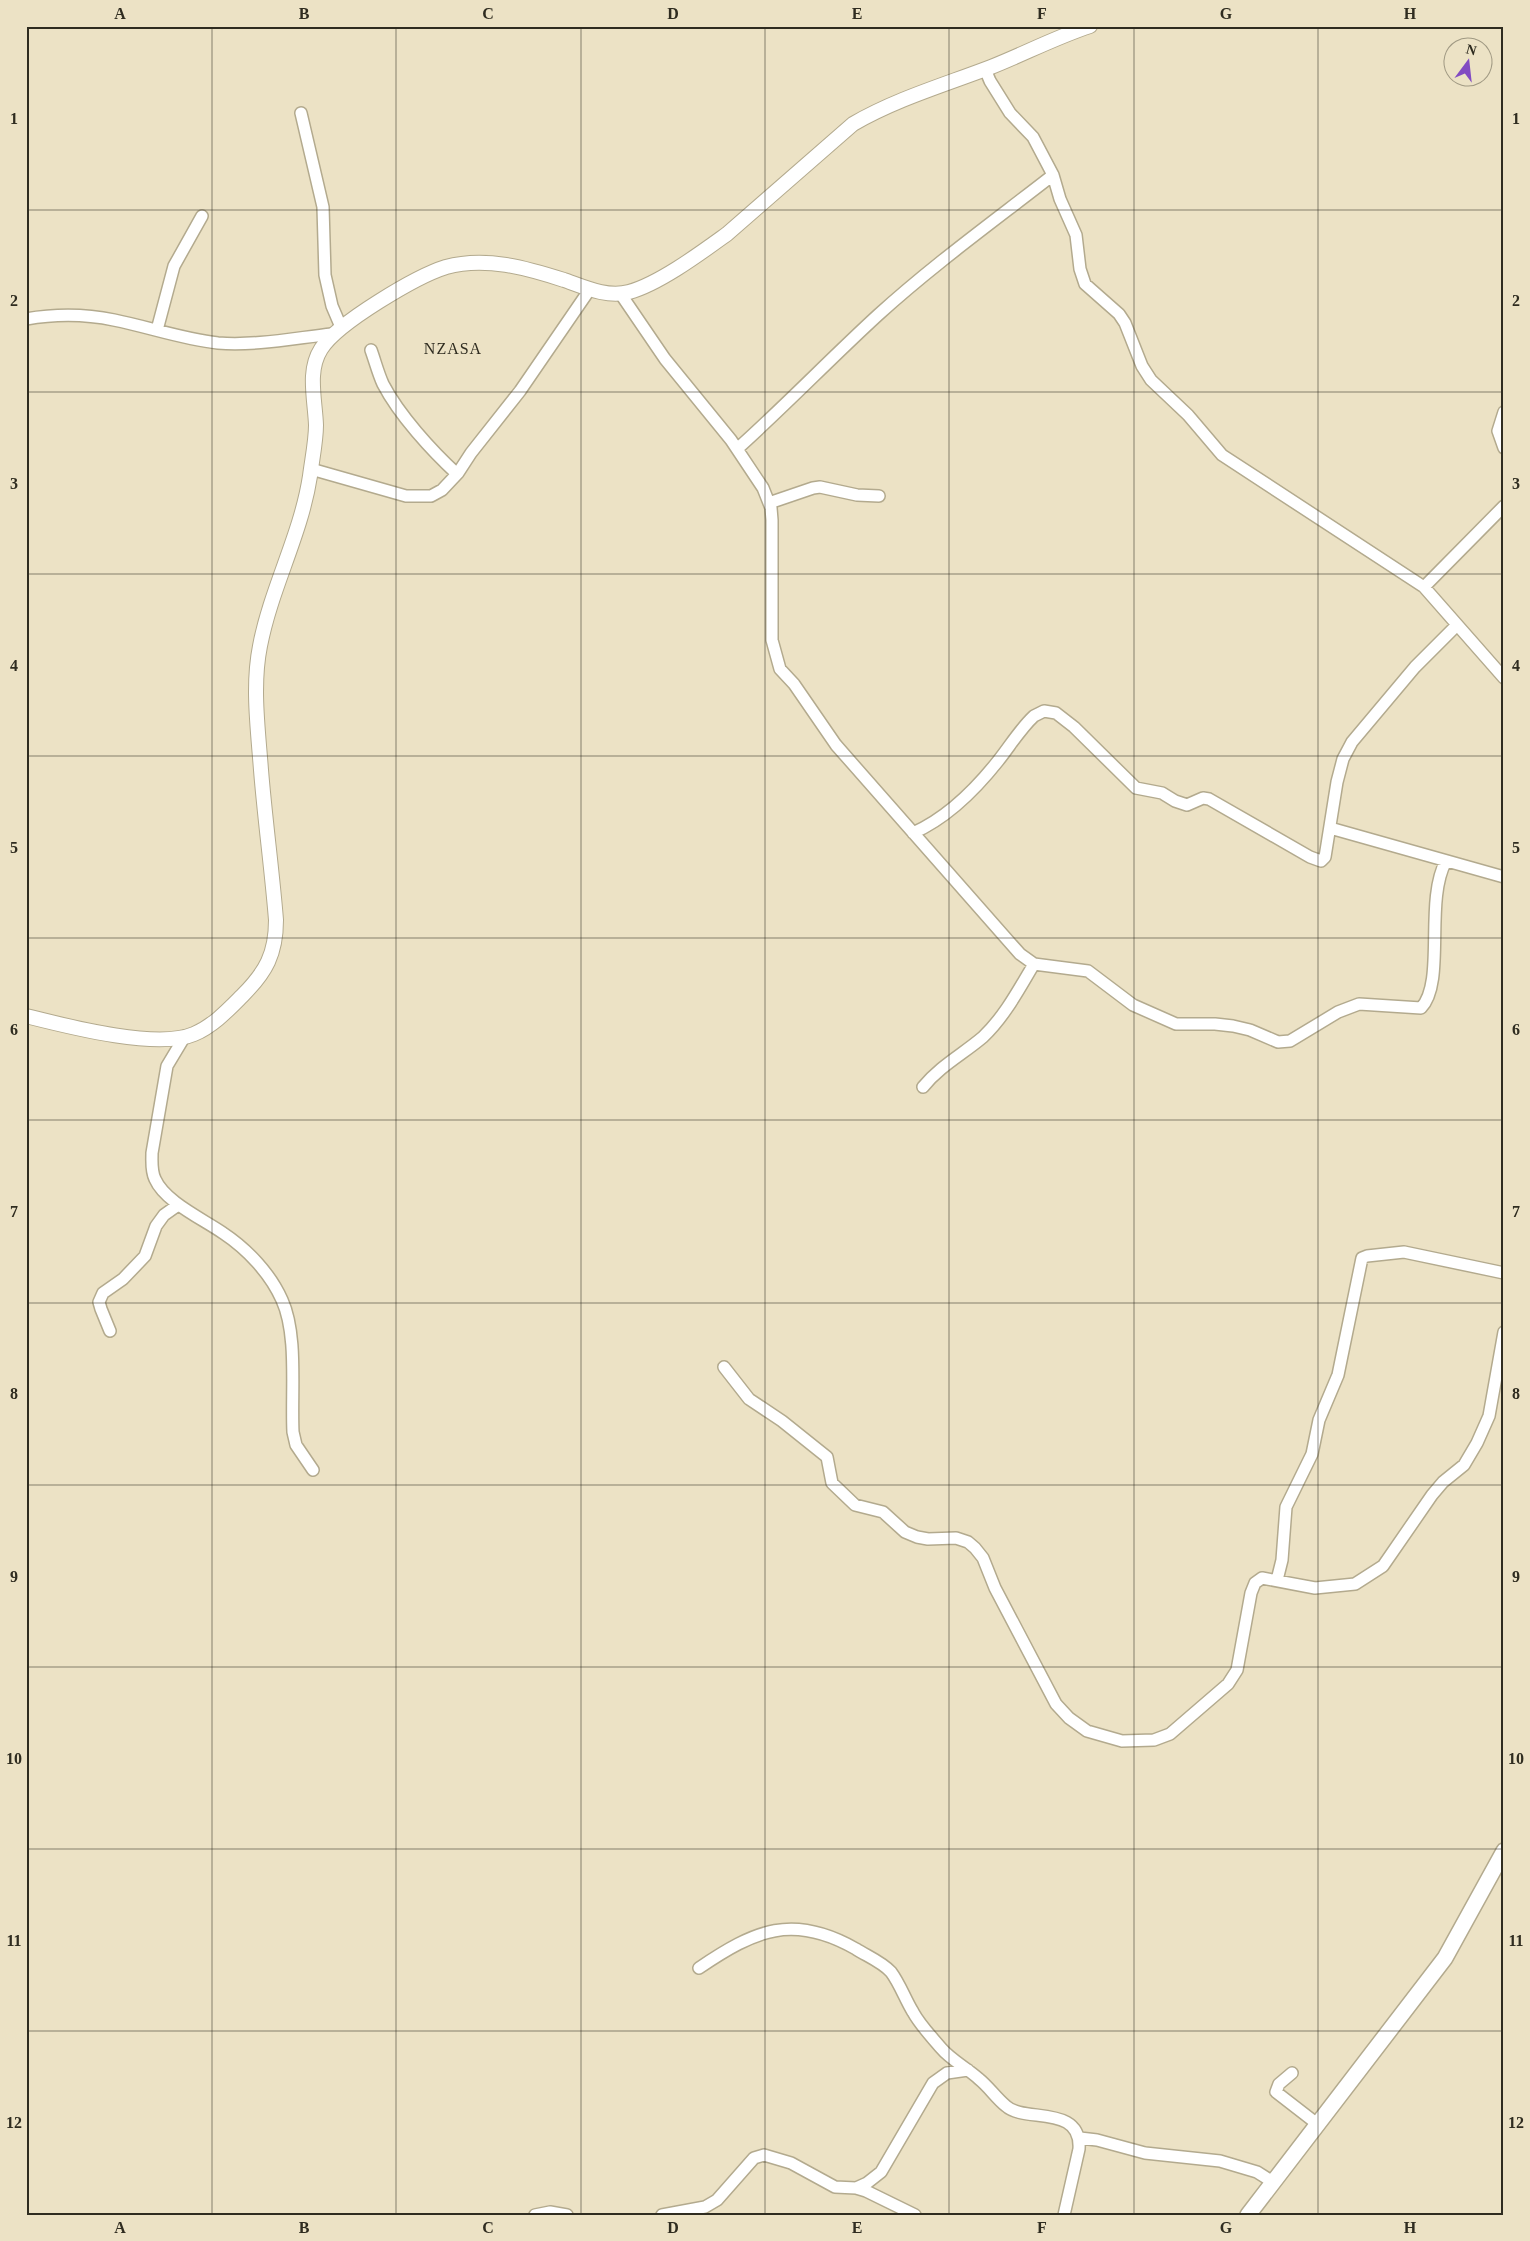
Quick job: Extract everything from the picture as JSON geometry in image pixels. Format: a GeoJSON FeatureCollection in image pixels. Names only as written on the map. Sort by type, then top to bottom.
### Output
{"type":"FeatureCollection","features":[{"type":"Feature","properties":{"kind":"main road"},"geometry":{"type":"LineString","coordinates":[[1248,2215],[1445,1958],[1504,1851]]}},
{"type":"Feature","properties":{"kind":"street"},"geometry":{"type":"LineString","coordinates":[[26,1016],[118,1035],[158,1039],[193,1035],[212,1024],[249,989],[270,959],[276,941],[271,860],[257,735],[260,649],[265,624],[298,525],[311,469],[316,428],[313,371],[316,359],[337,331],[383,300],[446,267],[478,263],[503,264],[611,294],[646,286],[708,248],[754,211],[852,124],[873,112],[985,69],[1060,36],[1090,26]]}},
{"type":"Feature","properties":{"kind":"street"},"geometry":{"type":"LineString","coordinates":[[985,69],[990,81],[1010,113],[1033,138],[1053,175],[1060,199],[1076,235],[1080,269],[1085,284],[1119,314],[1125,323],[1142,366],[1151,380],[1188,415],[1222,455],[1424,587],[1504,678]]}},
{"type":"Feature","properties":{"kind":"street"},"geometry":{"type":"LineString","coordinates":[[301,113],[323,206],[326,275],[337,331]]}},
{"type":"Feature","properties":{"kind":"street"},"geometry":{"type":"LineString","coordinates":[[737,449],[785,406],[878,315],[943,260],[1053,175]]}},
{"type":"Feature","properties":{"kind":"street"},"geometry":{"type":"LineString","coordinates":[[157,330],[174,266],[202,216]]}},
{"type":"Feature","properties":{"kind":"street"},"geometry":{"type":"LineString","coordinates":[[311,469],[406,496],[431,496],[442,490],[457,474],[471,453],[520,391],[590,289]]}},
{"type":"Feature","properties":{"kind":"street"},"geometry":{"type":"LineString","coordinates":[[620,293],[665,359],[737,449],[764,488],[772,520],[772,640],[780,669],[794,684],[836,745],[1020,954],[1034,964],[1088,971],[1133,1005],[1176,1024],[1233,1026],[1250,1030],[1278,1042],[1290,1040],[1338,1012],[1359,1004],[1421,1008],[1428,997],[1433,972],[1435,899],[1440,871],[1446,861]]}},
{"type":"Feature","properties":{"kind":"street"},"geometry":{"type":"LineString","coordinates":[[26,319],[50,315],[112,319],[198,340],[234,344],[337,331]]}},
{"type":"Feature","properties":{"kind":"street"},"geometry":{"type":"LineString","coordinates":[[371,350],[383,383],[392,398],[423,440],[457,474]]}},
{"type":"Feature","properties":{"kind":"street"},"geometry":{"type":"LineString","coordinates":[[1504,412],[1498,431],[1504,448]]}},
{"type":"Feature","properties":{"kind":"street"},"geometry":{"type":"LineString","coordinates":[[769,503],[820,487],[857,495],[880,496]]}},
{"type":"Feature","properties":{"kind":"street"},"geometry":{"type":"LineString","coordinates":[[1424,587],[1504,506]]}},
{"type":"Feature","properties":{"kind":"street"},"geometry":{"type":"LineString","coordinates":[[913,833],[930,826],[963,799],[997,762],[1028,721],[1044,711],[1056,713],[1066,720],[1133,786],[1142,791],[1159,792],[1178,803],[1187,805],[1203,798],[1209,799],[1319,861],[1325,857],[1341,766],[1352,742],[1415,667],[1457,624]]}},
{"type":"Feature","properties":{"kind":"street"},"geometry":{"type":"LineString","coordinates":[[1330,828],[1504,877]]}},
{"type":"Feature","properties":{"kind":"street"},"geometry":{"type":"LineString","coordinates":[[923,1087],[937,1071],[975,1043],[993,1026],[1011,1003],[1034,964]]}},
{"type":"Feature","properties":{"kind":"street"},"geometry":{"type":"LineString","coordinates":[[185,1036],[166,1066],[152,1153],[152,1167],[155,1180],[178,1205],[224,1234],[256,1261],[273,1282],[290,1320],[292,1338],[293,1432],[296,1445],[313,1470]]}},
{"type":"Feature","properties":{"kind":"street"},"geometry":{"type":"LineString","coordinates":[[110,1331],[99,1302],[103,1293],[123,1279],[146,1256],[156,1226],[164,1215],[178,1205]]}},
{"type":"Feature","properties":{"kind":"street"},"geometry":{"type":"LineString","coordinates":[[1277,1580],[1282,1560],[1286,1507],[1312,1454],[1319,1420],[1338,1375],[1362,1258],[1404,1252],[1504,1273]]}},
{"type":"Feature","properties":{"kind":"street"},"geometry":{"type":"LineString","coordinates":[[724,1367],[749,1399],[782,1421],[827,1457],[832,1483],[855,1505],[883,1512],[905,1532],[917,1537],[956,1538],[968,1542],[975,1548],[983,1558],[995,1588],[1056,1704],[1069,1718],[1087,1731],[1122,1741],[1154,1740],[1170,1734],[1228,1684],[1237,1670],[1251,1593],[1255,1583],[1262,1578],[1315,1588],[1354,1584],[1383,1566],[1432,1495],[1443,1482],[1464,1465],[1477,1443],[1489,1416],[1504,1332]]}},
{"type":"Feature","properties":{"kind":"street"},"geometry":{"type":"LineString","coordinates":[[699,1968],[720,1954],[771,1930],[795,1928],[827,1934],[889,1970],[897,1980],[914,2014],[943,2050],[985,2084],[1007,2108],[1014,2112],[1046,2115],[1057,2119],[1070,2125],[1080,2138],[1097,2140],[1144,2153],[1220,2161],[1257,2172],[1274,2182]]}},
{"type":"Feature","properties":{"kind":"street"},"geometry":{"type":"LineString","coordinates":[[856,2188],[867,2183],[881,2172],[933,2083],[947,2073],[968,2070]]}},
{"type":"Feature","properties":{"kind":"street"},"geometry":{"type":"LineString","coordinates":[[1292,2073],[1279,2084],[1276,2092],[1316,2124]]}},
{"type":"Feature","properties":{"kind":"street"},"geometry":{"type":"LineString","coordinates":[[1064,2215],[1076,2165],[1080,2138]]}},
{"type":"Feature","properties":{"kind":"street"},"geometry":{"type":"LineString","coordinates":[[662,2215],[710,2205],[717,2200],[758,2155],[769,2155],[791,2163],[835,2188],[856,2188],[881,2197],[915,2215]]}},
{"type":"Feature","properties":{"kind":"street"},"geometry":{"type":"LineString","coordinates":[[535,2215],[550,2212],[567,2215]]}},
{"type":"Feature","properties":{"kind":"district","name":"NZASA"},"geometry":{"type":"Point","coordinates":[453,348]}}]}
